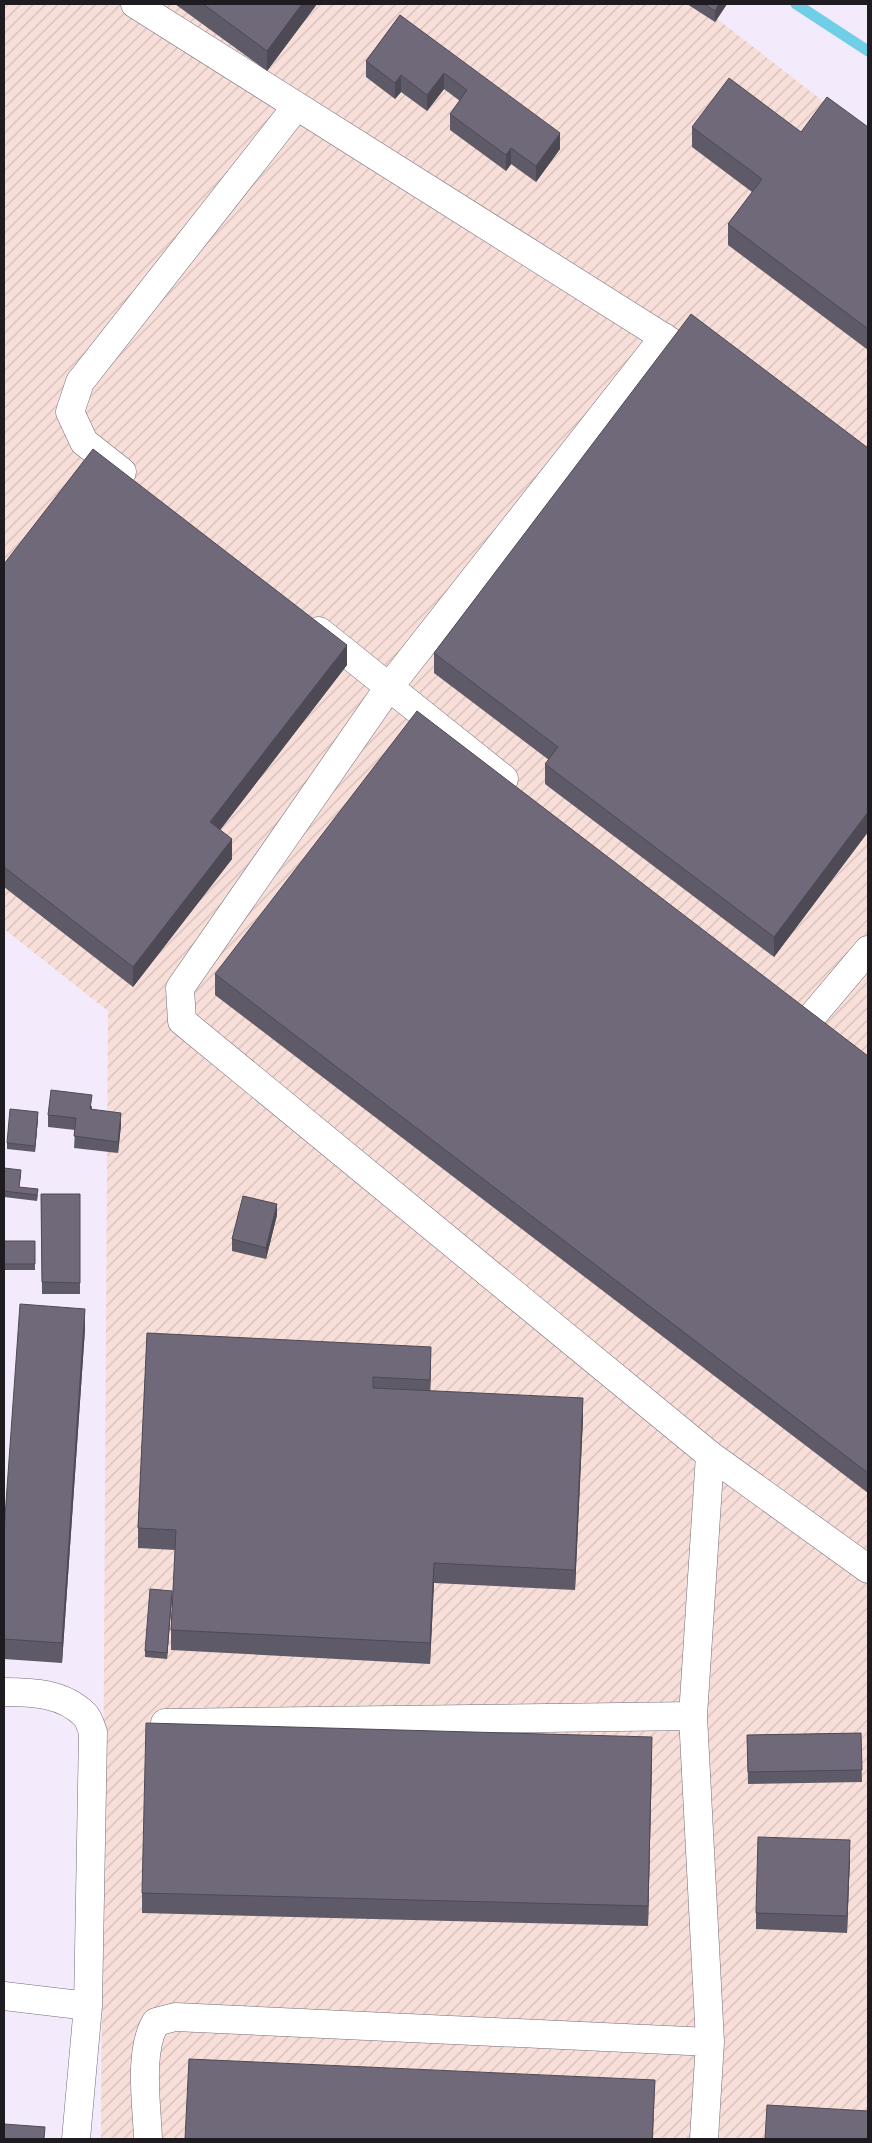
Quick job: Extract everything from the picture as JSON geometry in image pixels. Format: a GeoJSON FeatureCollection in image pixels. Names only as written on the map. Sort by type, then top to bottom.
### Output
{"type":"FeatureCollection","features":[{"type":"Feature","properties":{"kind":"lane"},"geometry":{"type":"LineString","coordinates":[[135,4],[697,359]]}},
{"type":"Feature","properties":{"kind":"lane"},"geometry":{"type":"LineString","coordinates":[[138,485],[84,442],[70,412],[80,382],[296,106]]}},
{"type":"Feature","properties":{"kind":"lane"},"geometry":{"type":"LineString","coordinates":[[664,337],[389,687],[180,988],[182,1021],[710,1456],[868,1570]]}},
{"type":"Feature","properties":{"kind":"lane"},"geometry":{"type":"LineString","coordinates":[[298,614],[521,792]]}},
{"type":"Feature","properties":{"kind":"lane"},"geometry":{"type":"LineString","coordinates":[[831,1037],[801,1014],[868,950]]}},
{"type":"Feature","properties":{"kind":"lane"},"geometry":{"type":"LineString","coordinates":[[704,2139],[710,2042],[693,1716],[710,1456]]}},
{"type":"Feature","properties":{"kind":"lane"},"geometry":{"type":"LineString","coordinates":[[4,1692],[27,1692],[60,1697],[86,1716],[94,1732],[88,2006],[76,2139]]}},
{"type":"Feature","properties":{"kind":"lane"},"geometry":{"type":"LineString","coordinates":[[165,1723],[693,1716]]}},
{"type":"Feature","properties":{"kind":"lane"},"geometry":{"type":"LineString","coordinates":[[4,1996],[88,2006]]}},
{"type":"Feature","properties":{"kind":"lane"},"geometry":{"type":"LineString","coordinates":[[148,2139],[146,2058],[151,2031],[156,2022],[175,2017],[710,2042]]}},
{"type":"Feature","properties":{"kind":"shaded area"},"geometry":{"type":"Polygon","coordinates":[[[4,4],[698,4],[868,136],[868,2139],[101,2139],[108,1011],[4,929],[4,4]]]}},
{"type":"Feature","properties":{"kind":"building"},"geometry":{"type":"Polygon","coordinates":[[[203,4],[302,4],[267,51],[203,4]]]}},
{"type":"Feature","properties":{"kind":"building"},"geometry":{"type":"Polygon","coordinates":[[[704,4],[719,4],[715,11],[704,4]]]}},
{"type":"Feature","properties":{"kind":"building"},"geometry":{"type":"Polygon","coordinates":[[[400,15],[560,133],[536,166],[511,148],[506,155],[450,114],[467,90],[444,73],[427,95],[401,75],[395,83],[366,61],[400,15]]]}},
{"type":"Feature","properties":{"kind":"building"},"geometry":{"type":"Polygon","coordinates":[[[729,78],[801,132],[827,97],[868,127],[868,329],[728,224],[762,179],[692,127],[729,78]]]}},
{"type":"Feature","properties":{"kind":"building"},"geometry":{"type":"Polygon","coordinates":[[[691,314],[868,448],[868,812],[774,937],[545,764],[558,747],[434,653],[691,314]]]}},
{"type":"Feature","properties":{"kind":"building"},"geometry":{"type":"Polygon","coordinates":[[[93,449],[347,645],[210,822],[232,839],[133,967],[4,867],[4,564],[93,449]]]}},
{"type":"Feature","properties":{"kind":"building"},"geometry":{"type":"Polygon","coordinates":[[[417,711],[868,1056],[868,1473],[215,974],[417,711]]]}},
{"type":"Feature","properties":{"kind":"building"},"geometry":{"type":"Polygon","coordinates":[[[51,1090],[92,1095],[90,1109],[121,1113],[118,1142],[74,1136],[76,1118],[48,1115],[51,1090]]]}},
{"type":"Feature","properties":{"kind":"building"},"geometry":{"type":"Polygon","coordinates":[[[10,1109],[38,1112],[35,1146],[7,1143],[10,1109]]]}},
{"type":"Feature","properties":{"kind":"building"},"geometry":{"type":"Polygon","coordinates":[[[4,1168],[21,1170],[19,1187],[38,1189],[37,1195],[4,1191],[4,1168]]]}},
{"type":"Feature","properties":{"kind":"building"},"geometry":{"type":"Polygon","coordinates":[[[41,1194],[80,1194],[80,1283],[42,1282],[41,1194]]]}},
{"type":"Feature","properties":{"kind":"building"},"geometry":{"type":"Polygon","coordinates":[[[243,1196],[277,1204],[266,1248],[232,1239],[243,1196]]]}},
{"type":"Feature","properties":{"kind":"building"},"geometry":{"type":"Polygon","coordinates":[[[4,1241],[35,1241],[35,1264],[4,1264],[4,1241]]]}},
{"type":"Feature","properties":{"kind":"building"},"geometry":{"type":"Polygon","coordinates":[[[20,1304],[85,1309],[62,1643],[4,1639],[4,1531],[20,1304]]]}},
{"type":"Feature","properties":{"kind":"building"},"geometry":{"type":"Polygon","coordinates":[[[147,1333],[431,1347],[430,1380],[373,1377],[373,1388],[583,1398],[575,1570],[434,1563],[430,1643],[171,1630],[176,1530],[138,1528],[147,1333]]]}},
{"type":"Feature","properties":{"kind":"building"},"geometry":{"type":"Polygon","coordinates":[[[150,1589],[172,1591],[167,1653],[145,1651],[150,1589]]]}},
{"type":"Feature","properties":{"kind":"building"},"geometry":{"type":"Polygon","coordinates":[[[146,1723],[652,1737],[648,1906],[142,1893],[146,1723]]]}},
{"type":"Feature","properties":{"kind":"building"},"geometry":{"type":"Polygon","coordinates":[[[861,1733],[862,1770],[748,1772],[747,1735],[861,1733]]]}},
{"type":"Feature","properties":{"kind":"building"},"geometry":{"type":"Polygon","coordinates":[[[758,1837],[850,1840],[847,1916],[756,1913],[758,1837]]]}},
{"type":"Feature","properties":{"kind":"building"},"geometry":{"type":"Polygon","coordinates":[[[189,2059],[655,2080],[652,2139],[185,2139],[189,2059]]]}},
{"type":"Feature","properties":{"kind":"building"},"geometry":{"type":"Polygon","coordinates":[[[767,2105],[868,2111],[868,2139],[765,2139],[767,2105]]]}},
{"type":"Feature","properties":{"kind":"building"},"geometry":{"type":"Polygon","coordinates":[[[4,2124],[45,2127],[44,2139],[4,2139],[4,2124]]]}},
{"type":"Feature","properties":{"kind":"waterway"},"geometry":{"type":"LineString","coordinates":[[796,4],[868,51]]}}]}
